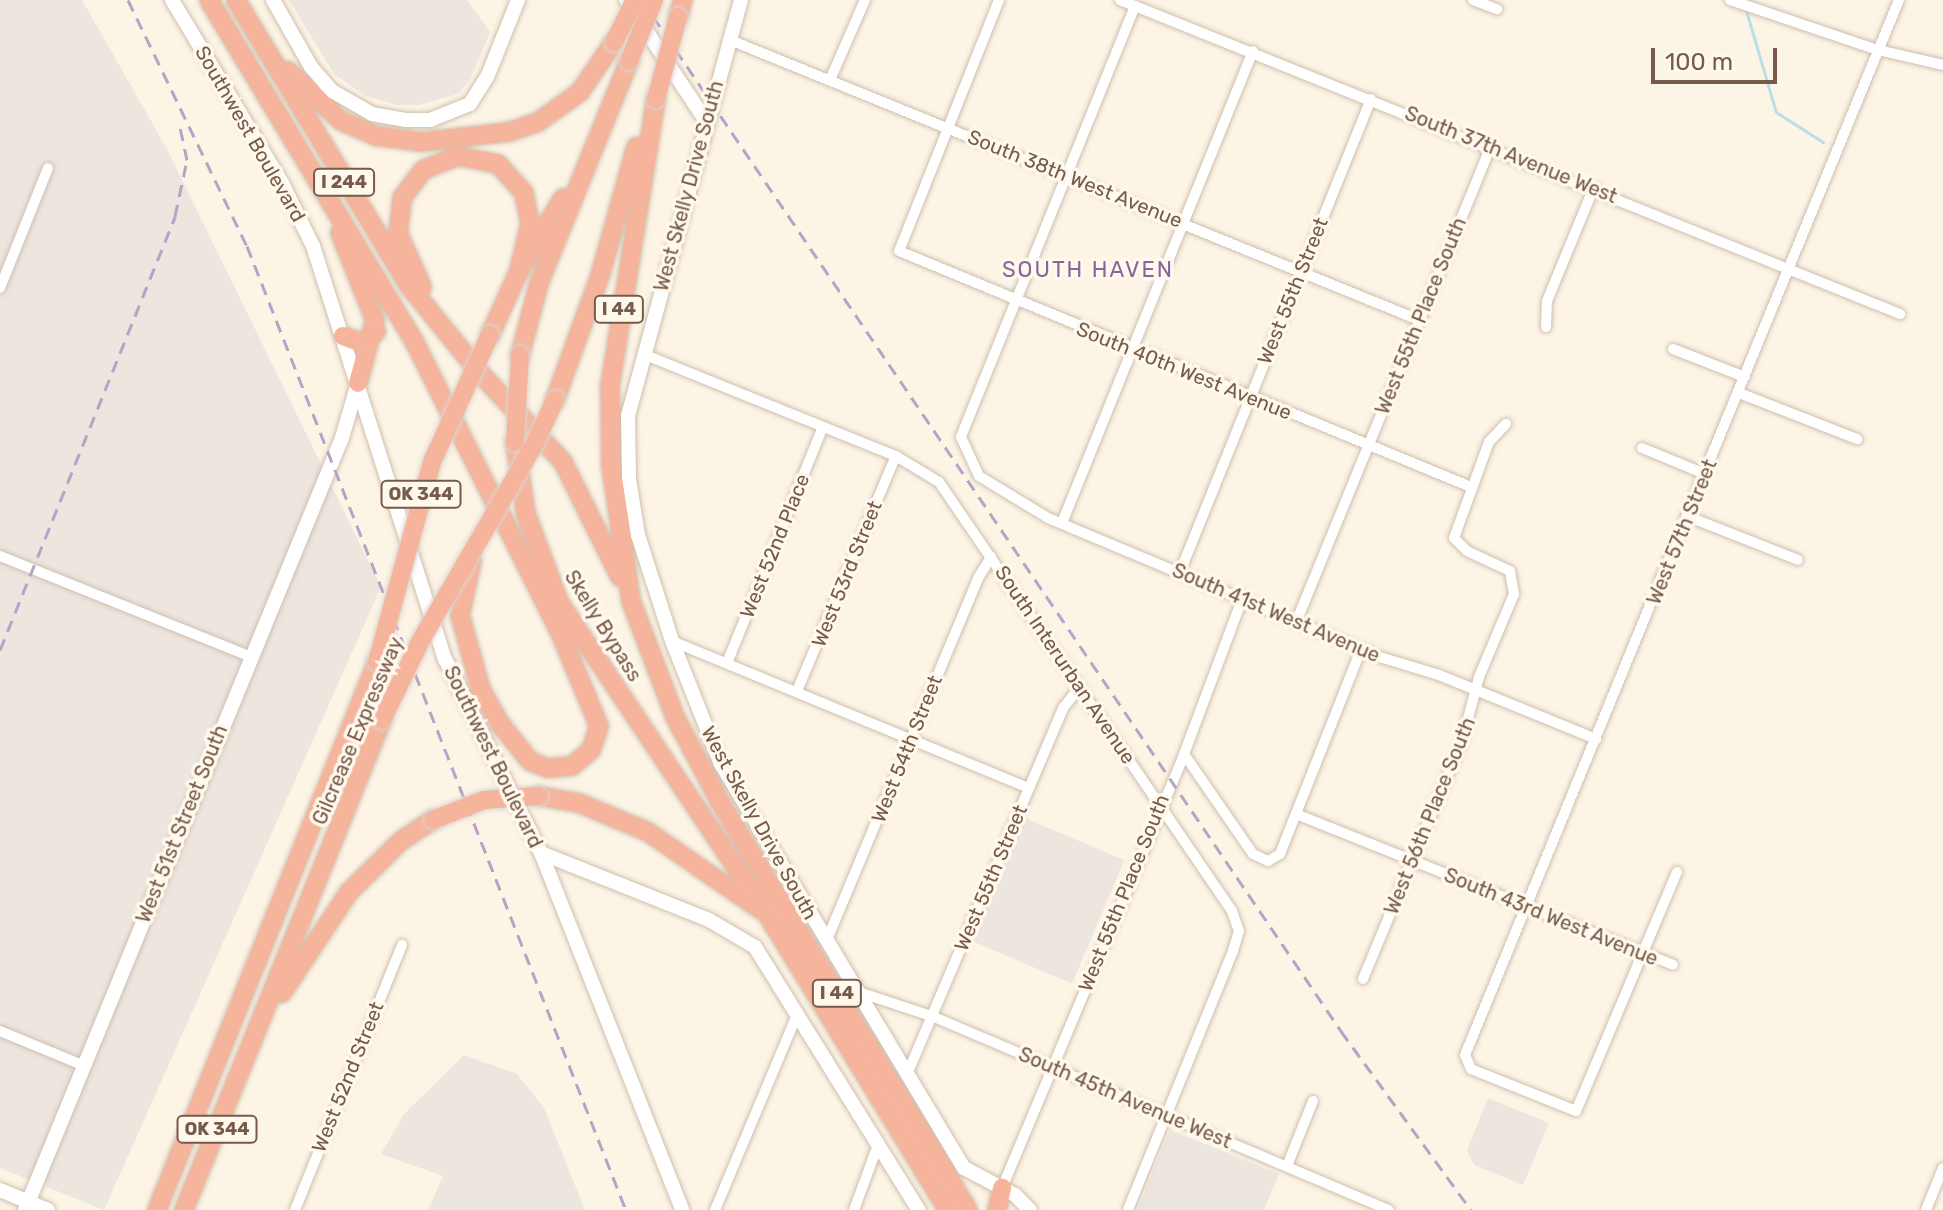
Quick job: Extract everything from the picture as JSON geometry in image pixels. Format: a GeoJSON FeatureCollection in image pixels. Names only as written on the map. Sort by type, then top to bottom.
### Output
{"type":"FeatureCollection","features":[{"type":"Feature","properties":{"kind":"highway","name":"I 244"},"geometry":{"type":"LineString","coordinates":[[209,0],[414,341],[558,628],[660,757]]}},
{"type":"Feature","properties":{"kind":"highway","name":"I 244"},"geometry":{"type":"LineString","coordinates":[[236,0],[373,231],[445,332],[563,462],[631,601]]}},
{"type":"Feature","properties":{"kind":"highway"},"geometry":{"type":"LineString","coordinates":[[252,26],[309,95],[334,116],[376,136],[421,142],[509,132],[538,122],[580,92],[614,42],[635,0]]}},
{"type":"Feature","properties":{"kind":"highway","name":"Skelly Bypass"},"geometry":{"type":"LineString","coordinates":[[654,0],[539,283],[520,355],[515,442],[526,514],[550,584],[660,757],[767,914],[948,1210]]}},
{"type":"Feature","properties":{"kind":"highway","name":"Skelly Bypass"},"geometry":{"type":"LineString","coordinates":[[681,8],[656,99],[610,385],[611,465],[631,601],[675,717],[713,789],[968,1210]]}},
{"type":"Feature","properties":{"kind":"highway","name":"Gilcrease Expressway"},"geometry":{"type":"LineString","coordinates":[[184,1210],[382,720],[421,640],[555,400],[656,99]]}},
{"type":"Feature","properties":{"kind":"highway","name":"Gilcrease Expressway"},"geometry":{"type":"LineString","coordinates":[[157,1210],[377,662],[432,462],[519,271],[591,152]]}},
{"type":"Feature","properties":{"kind":"highway"},"geometry":{"type":"LineString","coordinates":[[445,332],[398,233],[402,198],[423,170],[444,158],[468,156],[510,173],[529,208],[519,271]]}},
{"type":"Feature","properties":{"kind":"highway"},"geometry":{"type":"LineString","coordinates":[[311,169],[371,304],[376,332],[358,383]]}},
{"type":"Feature","properties":{"kind":"highway"},"geometry":{"type":"LineString","coordinates":[[343,336],[361,343],[376,332]]}},
{"type":"Feature","properties":{"kind":"highway"},"geometry":{"type":"LineString","coordinates":[[484,532],[462,588],[460,622],[475,675],[501,725],[530,761],[556,769],[586,757],[599,726],[558,628]]}},
{"type":"Feature","properties":{"kind":"highway"},"geometry":{"type":"LineString","coordinates":[[250,1047],[332,913],[373,866],[433,820],[484,800],[539,796],[579,803],[648,832],[767,914]]}},
{"type":"Feature","properties":{"kind":"highway"},"geometry":{"type":"LineString","coordinates":[[997,1210],[1002,1188]]}},
{"type":"Feature","properties":{"kind":"street","name":"Southwest Boulevard"},"geometry":{"type":"LineString","coordinates":[[172,0],[293,205],[343,336],[445,659],[541,853],[682,1210]]}},
{"type":"Feature","properties":{"kind":"street"},"geometry":{"type":"LineString","coordinates":[[273,0],[320,79],[349,104],[372,114],[430,120],[470,104],[488,75],[518,0]]}},
{"type":"Feature","properties":{"kind":"street"},"geometry":{"type":"LineString","coordinates":[[626,0],[707,123]]}},
{"type":"Feature","properties":{"kind":"street","name":"West Skelly Drive South"},"geometry":{"type":"LineString","coordinates":[[741,0],[628,415],[629,479],[643,556],[672,641],[721,764],[826,942],[964,1168],[1002,1188],[1030,1210]]}},
{"type":"Feature","properties":{"kind":"street"},"geometry":{"type":"LineString","coordinates":[[830,80],[865,0]]}},
{"type":"Feature","properties":{"kind":"street"},"geometry":{"type":"LineString","coordinates":[[947,127],[999,0]]}},
{"type":"Feature","properties":{"kind":"street","name":"South 37th Avenue West"},"geometry":{"type":"LineString","coordinates":[[1120,0],[1594,187],[1900,314]]}},
{"type":"Feature","properties":{"kind":"street"},"geometry":{"type":"LineString","coordinates":[[1473,0],[1497,9]]}},
{"type":"Feature","properties":{"kind":"street"},"geometry":{"type":"LineString","coordinates":[[1730,0],[1878,50],[1943,65]]}},
{"type":"Feature","properties":{"kind":"street","name":"West 57th Street"},"geometry":{"type":"LineString","coordinates":[[1645,953],[1576,1111],[1467,1065],[1465,1055],[1689,517],[1899,0]]}},
{"type":"Feature","properties":{"kind":"street"},"geometry":{"type":"LineString","coordinates":[[1014,301],[1135,6]]}},
{"type":"Feature","properties":{"kind":"street","name":"South 38th West Avenue"},"geometry":{"type":"LineString","coordinates":[[730,40],[1419,320]]}},
{"type":"Feature","properties":{"kind":"street"},"geometry":{"type":"LineString","coordinates":[[1062,523],[1253,51]]}},
{"type":"Feature","properties":{"kind":"street","name":"West 55th Street"},"geometry":{"type":"LineString","coordinates":[[1180,572],[1371,99]]}},
{"type":"Feature","properties":{"kind":"street","name":"South 40th West Avenue"},"geometry":{"type":"LineString","coordinates":[[947,127],[899,251],[1133,351],[1471,487]]}},
{"type":"Feature","properties":{"kind":"street","name":"West 55th Place South"},"geometry":{"type":"LineString","coordinates":[[1297,620],[1491,146]]}},
{"type":"Feature","properties":{"kind":"street"},"geometry":{"type":"LineString","coordinates":[[0,288],[48,168]]}},
{"type":"Feature","properties":{"kind":"street"},"geometry":{"type":"LineString","coordinates":[[1546,327],[1547,301],[1594,187]]}},
{"type":"Feature","properties":{"kind":"street","name":"South 41st West Avenue"},"geometry":{"type":"LineString","coordinates":[[1014,301],[961,437],[971,462],[993,489],[1062,523],[1361,649],[1476,690],[1596,739]]}},
{"type":"Feature","properties":{"kind":"street"},"geometry":{"type":"LineString","coordinates":[[1673,349],[1745,377]]}},
{"type":"Feature","properties":{"kind":"street"},"geometry":{"type":"LineString","coordinates":[[643,354],[822,429],[896,456]]}},
{"type":"Feature","properties":{"kind":"street","name":"West 51st Street South"},"geometry":{"type":"LineString","coordinates":[[26,1206],[342,438],[358,383]]}},
{"type":"Feature","properties":{"kind":"street"},"geometry":{"type":"LineString","coordinates":[[1739,393],[1857,439]]}},
{"type":"Feature","properties":{"kind":"street"},"geometry":{"type":"LineString","coordinates":[[1471,487],[1489,442],[1506,424]]}},
{"type":"Feature","properties":{"kind":"street"},"geometry":{"type":"LineString","coordinates":[[342,438],[372,428]]}},
{"type":"Feature","properties":{"kind":"street","name":"West 52nd Place"},"geometry":{"type":"LineString","coordinates":[[727,663],[822,429]]}},
{"type":"Feature","properties":{"kind":"street"},"geometry":{"type":"LineString","coordinates":[[1642,448],[1705,474]]}},
{"type":"Feature","properties":{"kind":"street","name":"South Interurban Avenue"},"geometry":{"type":"LineString","coordinates":[[896,456],[939,482],[1232,911],[1239,931],[1166,1115]]}},
{"type":"Feature","properties":{"kind":"street","name":"West 53rd Street"},"geometry":{"type":"LineString","coordinates":[[797,691],[896,456]]}},
{"type":"Feature","properties":{"kind":"street","name":"West 56th Place South"},"geometry":{"type":"LineString","coordinates":[[1363,979],[1409,860],[1462,741],[1476,690],[1514,594],[1513,577],[1501,565],[1467,551],[1454,538],[1471,487]]}},
{"type":"Feature","properties":{"kind":"street"},"geometry":{"type":"LineString","coordinates":[[1689,517],[1798,560]]}},
{"type":"Feature","properties":{"kind":"street"},"geometry":{"type":"LineString","coordinates":[[0,556],[251,657]]}},
{"type":"Feature","properties":{"kind":"street","name":"West 54th Street"},"geometry":{"type":"LineString","coordinates":[[826,942],[978,578],[991,557]]}},
{"type":"Feature","properties":{"kind":"street","name":"West 55th Place South"},"geometry":{"type":"LineString","coordinates":[[1002,1188],[1184,754],[1243,597]]}},
{"type":"Feature","properties":{"kind":"street"},"geometry":{"type":"LineString","coordinates":[[672,641],[912,736],[1029,788]]}},
{"type":"Feature","properties":{"kind":"street"},"geometry":{"type":"LineString","coordinates":[[1184,754],[1253,854],[1268,861],[1280,854],[1361,649]]}},
{"type":"Feature","properties":{"kind":"street","name":"West 55th Street"},"geometry":{"type":"LineString","coordinates":[[908,1072],[1064,707],[1079,688]]}},
{"type":"Feature","properties":{"kind":"street","name":"South 43rd West Avenue"},"geometry":{"type":"LineString","coordinates":[[1296,814],[1673,965]]}},
{"type":"Feature","properties":{"kind":"street"},"geometry":{"type":"LineString","coordinates":[[541,853],[709,920],[755,947],[880,1140],[919,1210]]}},
{"type":"Feature","properties":{"kind":"street"},"geometry":{"type":"LineString","coordinates":[[1645,953],[1677,872]]}},
{"type":"Feature","properties":{"kind":"street","name":"West 52nd Street"},"geometry":{"type":"LineString","coordinates":[[295,1210],[402,945]]}},
{"type":"Feature","properties":{"kind":"street","name":"South 45th Avenue West"},"geometry":{"type":"LineString","coordinates":[[859,992],[934,1017],[1389,1210]]}},
{"type":"Feature","properties":{"kind":"street"},"geometry":{"type":"LineString","coordinates":[[715,1210],[798,1011]]}},
{"type":"Feature","properties":{"kind":"street"},"geometry":{"type":"LineString","coordinates":[[0,1031],[82,1065]]}},
{"type":"Feature","properties":{"kind":"street"},"geometry":{"type":"LineString","coordinates":[[1287,1166],[1313,1101]]}},
{"type":"Feature","properties":{"kind":"street"},"geometry":{"type":"LineString","coordinates":[[1128,1210],[1166,1115]]}},
{"type":"Feature","properties":{"kind":"street"},"geometry":{"type":"LineString","coordinates":[[854,1210],[880,1140]]}},
{"type":"Feature","properties":{"kind":"street"},"geometry":{"type":"LineString","coordinates":[[1926,1210],[1943,1168]]}},
{"type":"Feature","properties":{"kind":"street"},"geometry":{"type":"LineString","coordinates":[[0,1190],[26,1206],[48,1210]]}},
{"type":"Feature","properties":{"kind":"shaded area"},"geometry":{"type":"Polygon","coordinates":[[[0,0],[82,0],[167,149],[381,587],[104,1210],[0,1168],[0,0]]]}},
{"type":"Feature","properties":{"kind":"shaded area"},"geometry":{"type":"Polygon","coordinates":[[[289,0],[467,0],[490,32],[470,80],[458,94],[419,105],[396,105],[364,95],[334,74],[289,0]]]}},
{"type":"Feature","properties":{"kind":"shaded area"},"geometry":{"type":"Polygon","coordinates":[[[1025,818],[1124,860],[1072,984],[973,941],[1025,818]]]}},
{"type":"Feature","properties":{"kind":"shaded area"},"geometry":{"type":"Polygon","coordinates":[[[464,1055],[517,1074],[544,1108],[585,1210],[428,1210],[443,1176],[381,1154],[404,1114],[464,1055]]]}},
{"type":"Feature","properties":{"kind":"shaded area"},"geometry":{"type":"Polygon","coordinates":[[[1488,1098],[1549,1123],[1523,1185],[1474,1165],[1467,1150],[1488,1098]]]}},
{"type":"Feature","properties":{"kind":"shaded area"},"geometry":{"type":"Polygon","coordinates":[[[1170,1130],[1279,1174],[1264,1210],[1137,1210],[1170,1130]]]}},
{"type":"Feature","properties":{"kind":"waterway"},"geometry":{"type":"LineString","coordinates":[[1745,7],[1776,112],[1823,142]]}},
{"type":"Feature","properties":{"kind":"railway"},"geometry":{"type":"LineString","coordinates":[[128,0],[247,246],[626,1210]]}},
{"type":"Feature","properties":{"kind":"railway"},"geometry":{"type":"LineString","coordinates":[[642,0],[1341,1031],[1471,1210]]}},
{"type":"Feature","properties":{"kind":"railway"},"geometry":{"type":"LineString","coordinates":[[0,650],[175,216],[187,160],[180,126]]}},
{"type":"Feature","properties":{"kind":"district","name":"SOUTH HAVEN"},"geometry":{"type":"Point","coordinates":[1088,270]}}]}
